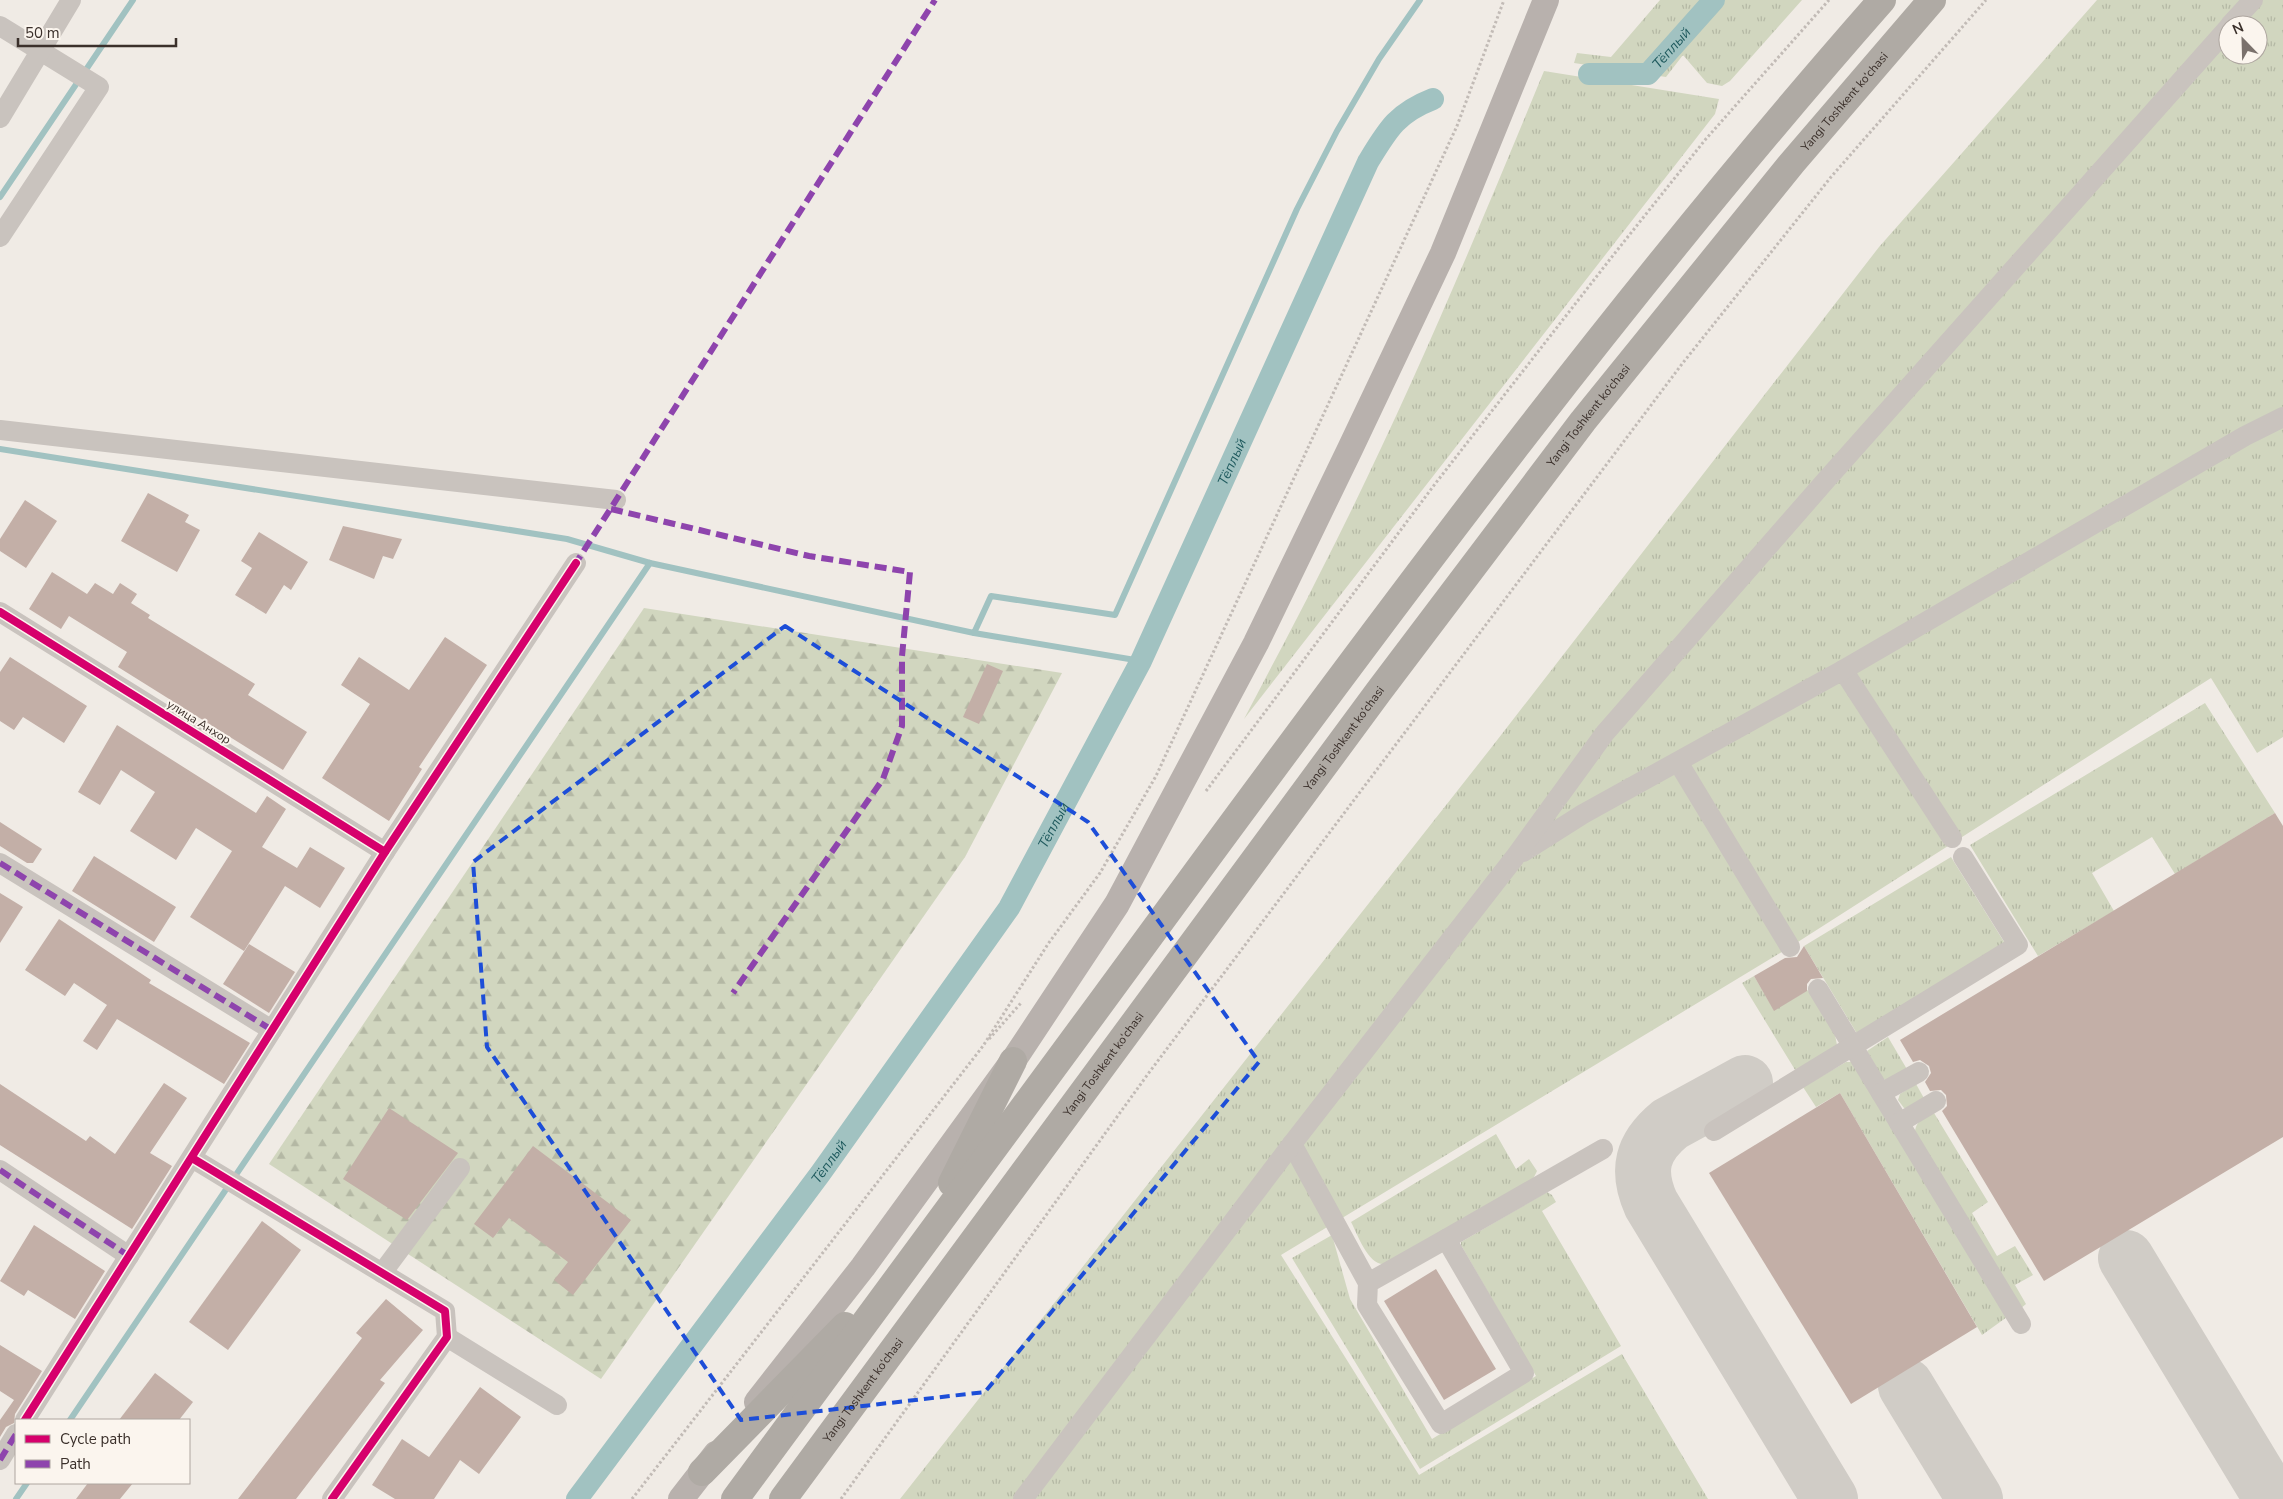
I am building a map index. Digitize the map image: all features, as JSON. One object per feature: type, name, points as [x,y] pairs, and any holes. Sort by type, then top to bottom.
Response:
[{"type":"highway","points":[[735,1499],[1446,536],[1648,277],[1882,0]]},
{"type":"highway","name":"Yangi Toshkent ko‘chasi","points":[[783,1499],[1379,691],[1583,420],[1786,171],[1932,0]]},
{"type":"highway","points":[[702,1472],[915,1255],[1013,1061]]},
{"type":"main road","points":[[681,1499],[863,1267],[1013,1061],[1117,904],[1256,643],[1443,253],[1546,0]]},
{"type":"street","points":[[0,118],[71,0]]},
{"type":"street","points":[[2239,15],[2253,0]]},
{"type":"street","points":[[0,26],[99,87],[0,236]]},
{"type":"street","points":[[1023,1499],[1292,1144],[1515,857],[1605,733],[1834,471],[2218,38]]},
{"type":"street","points":[[1515,857],[1583,814],[1843,670],[2237,441],[2283,417]]},
{"type":"street","points":[[0,430],[616,500]]},
{"type":"street","points":[[26,1419],[385,852],[576,563]]},
{"type":"street","name":"улица Анхор","points":[[0,612],[385,852]]},
{"type":"street","points":[[1843,670],[1952,838]]},
{"type":"street","points":[[1678,762],[1790,947]]},
{"type":"street","points":[[1714,1131],[2018,945],[1963,857]]},
{"type":"street","points":[[0,863],[272,1030]]},
{"type":"street","points":[[1818,989],[2021,1324]]},
{"type":"street","points":[[1881,1093],[1919,1072]]},
{"type":"street","points":[[1899,1123],[1936,1101]]},
{"type":"street","points":[[1292,1144],[1368,1283],[1367,1305],[1440,1424],[1524,1373],[1446,1239]]},
{"type":"street","points":[[1368,1283],[1603,1149]]},
{"type":"street","points":[[192,1158],[445,1311],[447,1338],[332,1499]]},
{"type":"street","points":[[382,1273],[460,1168]]},
{"type":"street","points":[[0,1170],[129,1256]]},
{"type":"street","points":[[447,1338],[557,1405]]},
{"type":"street","points":[[0,1460],[15,1436]]},
{"type":"path","points":[[978,1052],[1048,944],[1100,873],[1156,776],[1457,126],[1504,0]]},
{"type":"path","points":[[1201,797],[1435,484],[1611,258],[1705,140],[1829,0]]},
{"type":"path","points":[[842,1499],[1148,1074],[1682,364],[1831,177],[1986,0]]},
{"type":"path","points":[[632,1499],[978,1052],[1023,1001]]},
{"type":"highlighted area","points":[[785,626],[1088,822],[1259,1062],[985,1392],[741,1420],[487,1047],[473,862]]},
{"type":"green space","points":[[1660,0],[1802,0],[1730,81],[1722,86],[1707,83],[1683,55],[1666,77],[1574,63],[1577,53],[1611,57]]},
{"type":"green space","points":[[2097,0],[2283,0],[2283,737],[2257,753],[2211,678],[1790,947],[1281,1255],[1419,1475],[1622,1354],[1708,1499],[900,1499],[1491,748],[1879,247]]},
{"type":"green space","points":[[1544,71],[1719,99],[1715,114],[1244,719],[1310,593],[1380,451],[1464,262]]},
{"type":"green space","points":[[644,608],[1062,673],[965,857],[601,1379],[269,1164]]},
{"type":"green space","points":[[2205,703],[2275,813],[2175,874],[2152,837],[2092,873],[2114,911],[2038,956],[1970,845]]},
{"type":"green space","points":[[1951,857],[2006,945],[1859,1033],[1856,1032],[1804,946]]},
{"type":"green space","points":[[1754,976],[1774,1010],[1808,990],[1835,1035],[1837,1045],[1797,1073],[1742,983]]},
{"type":"green space","points":[[1888,1037],[1908,1071],[1886,1080],[1883,1079],[1867,1051]]},
{"type":"green space","points":[[1846,1062],[1852,1062],[2007,1317],[1982,1335],[1840,1093],[1816,1107],[1803,1087]]},
{"type":"green space","points":[[1916,1084],[1925,1100],[1904,1108],[1898,1100],[1900,1094]]},
{"type":"green space","points":[[1934,1113],[1988,1202],[1972,1213],[1997,1256],[2015,1246],[2033,1275],[2015,1285],[2026,1304],[2020,1309],[1915,1134],[1918,1123],[1923,1118]]},
{"type":"green space","points":[[1496,1134],[1516,1169],[1529,1159],[1537,1171],[1531,1183],[1384,1264],[1378,1263],[1368,1255],[1351,1222]]},
{"type":"green space","points":[[1547,1192],[1552,1195],[1556,1202],[1542,1211],[1621,1346],[1420,1469],[1292,1258],[1332,1235],[1350,1299],[1432,1439],[1536,1376],[1461,1242]]},
{"type":"building","points":[[148,493],[189,515],[185,522],[200,530],[177,572],[121,541]]},
{"type":"building","points":[[25,500],[57,521],[26,568],[0,551],[0,539]]},
{"type":"building","points":[[343,526],[402,539],[393,559],[383,556],[374,579],[329,560]]},
{"type":"building","points":[[259,532],[308,562],[291,590],[284,585],[266,614],[235,595],[252,568],[241,561]]},
{"type":"building","points":[[52,572],[87,594],[95,583],[113,594],[120,583],[137,594],[131,603],[150,615],[148,618],[255,684],[248,695],[307,732],[283,770],[118,667],[127,652],[69,616],[61,629],[29,609]]},
{"type":"building","points":[[445,637],[487,665],[419,767],[422,769],[389,821],[322,778],[370,704],[341,685],[359,657],[409,690]]},
{"type":"building","points":[[10,657],[87,706],[64,743],[23,717],[14,730],[0,721],[0,672]]},
{"type":"building","points":[[987,664],[1003,671],[979,724],[963,717]]},
{"type":"building","points":[[117,725],[256,813],[267,796],[286,809],[262,847],[297,868],[310,847],[345,868],[320,908],[285,886],[244,951],[190,917],[232,851],[196,828],[176,860],[130,831],[155,792],[121,770],[100,805],[78,792]]},
{"type":"building","points":[[2275,813],[2283,826],[2283,1137],[2044,1281],[1942,1111],[1947,1106],[1946,1095],[1941,1090],[1930,1091],[1925,1082],[1931,1073],[1929,1066],[1920,1060],[1913,1062],[1900,1040]]},
{"type":"building","points":[[0,822],[42,849],[33,863],[27,863],[0,846]]},
{"type":"building","points":[[94,856],[176,907],[154,942],[72,891]]},
{"type":"building","points":[[0,893],[23,907],[0,943]]},
{"type":"building","points":[[59,919],[151,980],[149,983],[250,1043],[224,1084],[117,1019],[97,1050],[83,1041],[107,1005],[74,983],[65,996],[25,970]]},
{"type":"building","points":[[249,944],[295,972],[269,1013],[223,984]]},
{"type":"building","points":[[1804,946],[1823,978],[1811,979],[1807,984],[1807,991],[1774,1011],[1754,976],[1785,958],[1797,957]]},
{"type":"building","points":[[164,1083],[187,1098],[150,1153],[172,1166],[132,1229],[0,1145],[0,1084],[86,1141],[90,1136],[115,1154]]},
{"type":"building","points":[[1840,1093],[1977,1327],[1851,1404],[1709,1173]]},
{"type":"building","points":[[389,1108],[458,1153],[407,1220],[343,1179]]},
{"type":"building","points":[[533,1146],[631,1220],[573,1295],[554,1280],[568,1262],[509,1218],[493,1238],[474,1224]]},
{"type":"building","points":[[262,1221],[301,1250],[228,1350],[189,1322]]},
{"type":"building","points":[[34,1225],[105,1271],[75,1319],[28,1290],[24,1296],[0,1281]]},
{"type":"building","points":[[1436,1269],[1496,1369],[1444,1400],[1384,1301]]},
{"type":"building","points":[[386,1299],[423,1330],[380,1380],[385,1383],[296,1499],[238,1499],[362,1338],[356,1333]]},
{"type":"building","points":[[0,1345],[42,1371],[15,1414],[14,1423],[6,1427],[0,1437],[0,1420],[14,1400],[0,1391]]},
{"type":"building","points":[[155,1373],[193,1402],[180,1419],[120,1419]]},
{"type":"building","points":[[480,1387],[521,1417],[479,1474],[460,1460],[434,1499],[395,1499],[372,1485],[402,1439],[429,1457]]},
{"type":"building","points":[[87,1484],[132,1484],[120,1499],[76,1499]]},
{"type":"waterway","points":[[0,197],[133,0]]},
{"type":"waterway","points":[[0,449],[567,539],[650,563],[974,633],[991,596],[1115,615],[1297,209],[1337,131],[1379,59],[1420,0]]},
{"type":"waterway","name":"Тёплый","points":[[1589,74],[1648,74],[1714,0]]},
{"type":"waterway","name":"Тёплый","points":[[577,1499],[820,1174],[1009,908],[1141,661],[1368,162],[1394,123],[1410,110],[1433,99]]},
{"type":"waterway","points":[[71,1419],[650,563]]},
{"type":"waterway","points":[[974,633],[1141,661]]},
{"type":"waterway","points":[[16,1499],[26,1484]]},
{"type":"taxiway","points":[[1745,1083],[1670,1124],[1653,1141],[1644,1160],[1643,1170],[1646,1192],[1651,1204],[1830,1499]]},
{"type":"taxiway","points":[[2126,1258],[2272,1499]]},
{"type":"taxiway","points":[[1906,1386],[1975,1499]]},
{"type":"marked path","points":[[574,566],[935,0]]},
{"type":"marked path","points":[[611,509],[809,556],[910,572],[902,656],[902,726],[883,779],[733,993]]},
{"type":"marked path","points":[[0,863],[272,1030]]},
{"type":"marked path","points":[[0,1170],[129,1256]]},
{"type":"marked path","points":[[0,1460],[15,1436]]},
{"type":"cycle path","points":[[26,1419],[385,852],[576,563]]},
{"type":"cycle path","points":[[0,612],[385,852]]},
{"type":"cycle path","points":[[192,1158],[445,1311],[447,1337],[332,1499]]}]
